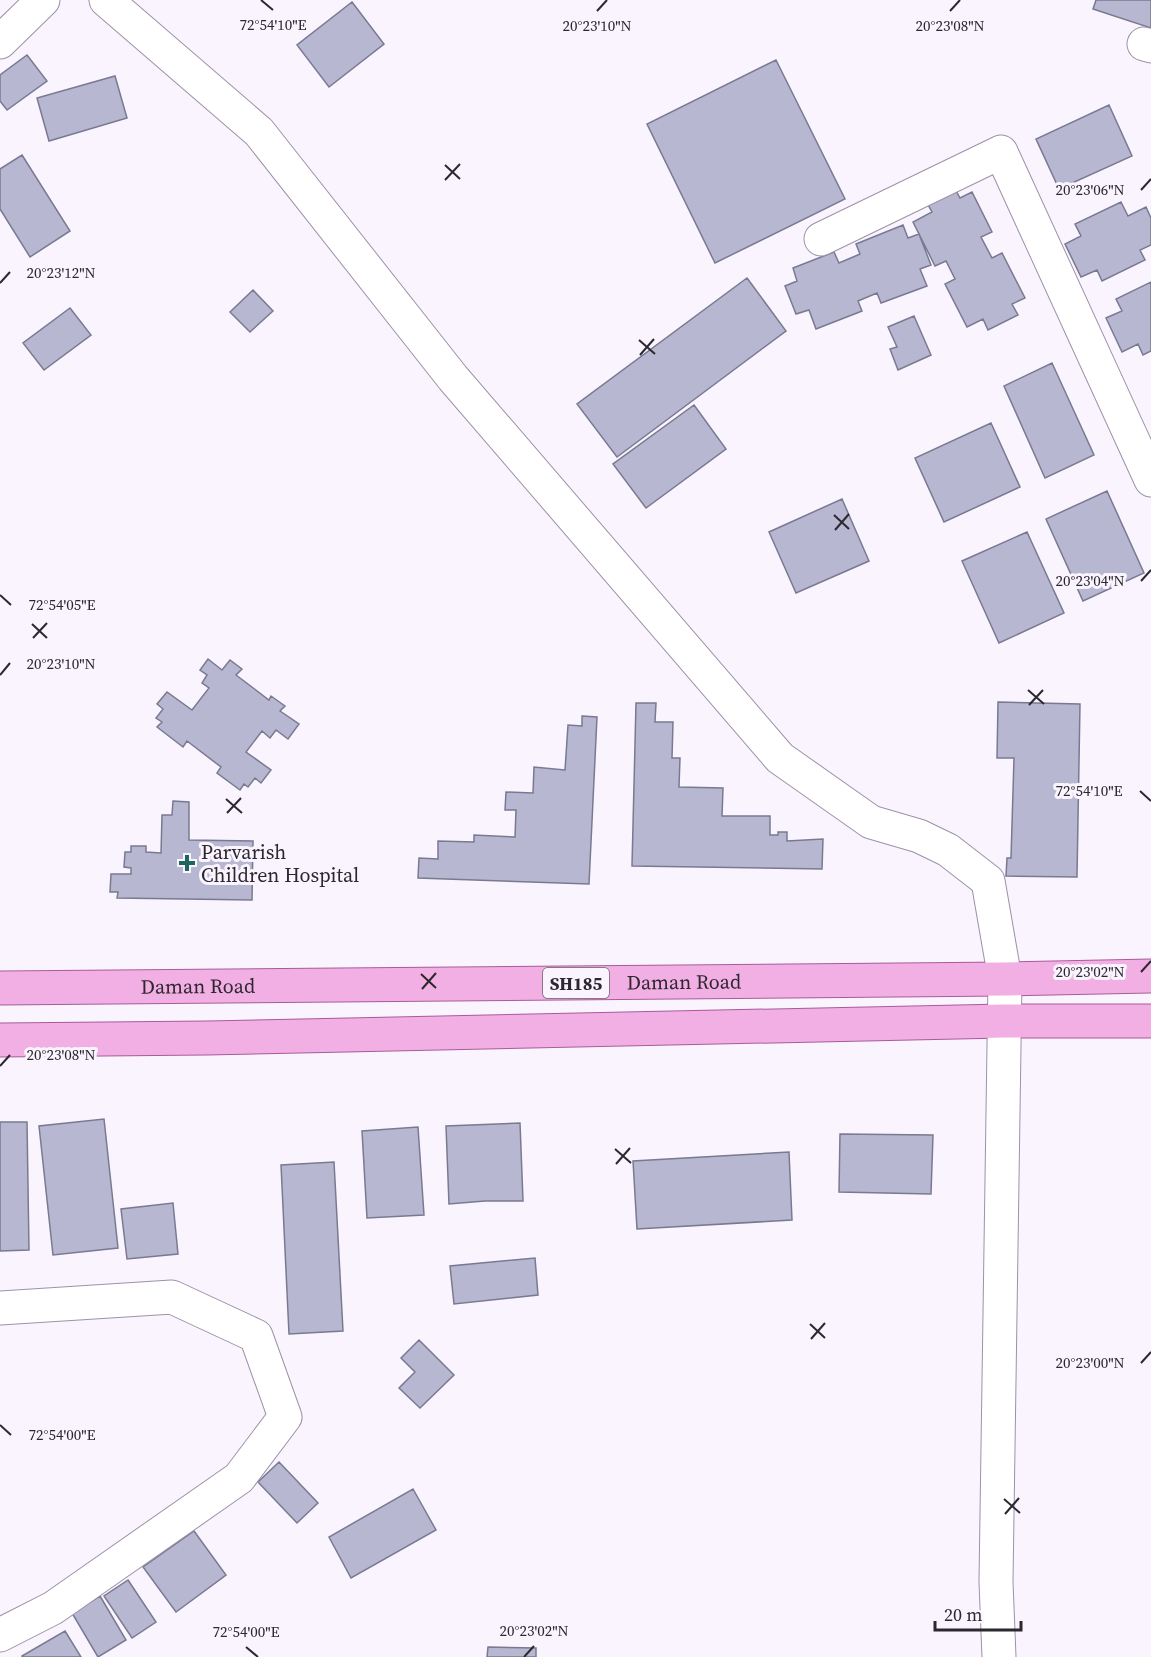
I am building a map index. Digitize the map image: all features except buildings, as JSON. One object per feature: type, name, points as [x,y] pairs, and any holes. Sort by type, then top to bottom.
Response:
[{"type":"main road","name":"Daman Road","points":[[0,988],[1151,976]]},
{"type":"main road","points":[[0,1040],[219,1038],[1004,1021],[1151,1022]]},
{"type":"street","points":[[0,42],[43,0]]},
{"type":"street","points":[[106,0],[259,132],[453,378],[780,758],[871,822],[929,840],[948,850],[988,881],[1005,979],[996,1582],[999,1657]]},
{"type":"street","points":[[821,239],[1001,152],[1151,480]]},
{"type":"street","points":[[0,1308],[172,1297],[256,1336],[285,1417],[239,1478],[53,1608],[0,1635]]},
{"type":"place","name":"Parvarish Children Hospital","points":[[187,863]]}]
